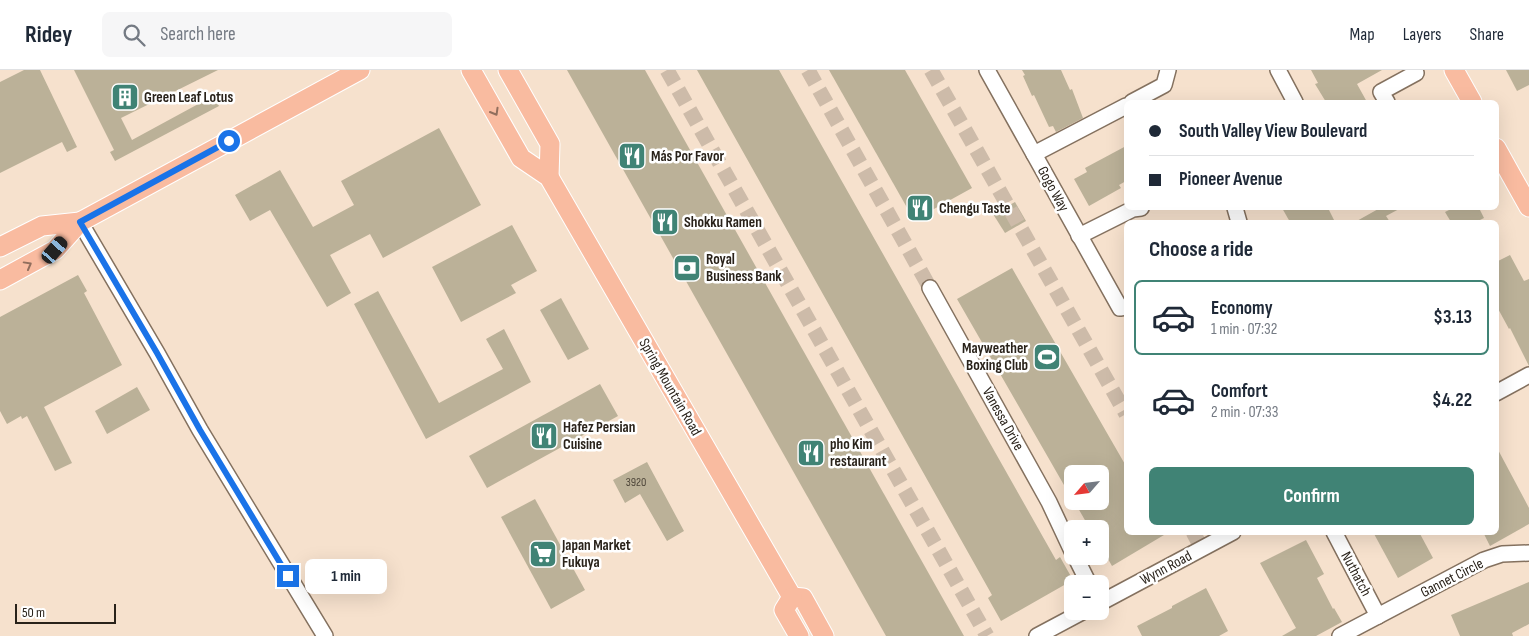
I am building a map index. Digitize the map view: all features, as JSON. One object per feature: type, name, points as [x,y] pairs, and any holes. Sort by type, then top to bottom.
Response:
[{"type":"main road","points":[[0,280],[55,250],[80,222],[360,70]]},
{"type":"main road","name":"Spring Mountain Road","points":[[471,70],[522,158],[549,177],[792,597],[803,598],[824,636]]},
{"type":"main road","points":[[508,70],[550,144],[549,177]]},
{"type":"main road","points":[[1454,70],[1471,100]]},
{"type":"main road","points":[[1499,153],[1529,207]]},
{"type":"main road","points":[[0,247],[42,226],[80,222]]},
{"type":"main road","points":[[792,597],[784,610],[798,636]]},
{"type":"street","name":"Gogo Way","points":[[987,70],[1079,236],[1123,307]]},
{"type":"street","points":[[1136,100],[1164,86],[1168,70]]},
{"type":"street","points":[[1278,70],[1294,100]]},
{"type":"street","points":[[1386,100],[1382,92],[1416,73]]},
{"type":"street","points":[[1034,154],[1124,107]]},
{"type":"street","points":[[1079,236],[1131,210]]},
{"type":"street","points":[[80,222],[200,430],[325,636]]},
{"type":"street","name":"Vanessa Drive","points":[[930,288],[1049,502],[1064,534]]},
{"type":"street","points":[[1499,391],[1529,375]]},
{"type":"street","name":"Wynn Road","points":[[1109,598],[1226,535]]},
{"type":"street","name":"Nuthatch","points":[[1336,535],[1378,616]]},
{"type":"street","name":"Gannet Circle","points":[[1340,636],[1484,560],[1502,554],[1529,553]]},
{"type":"street","points":[[1038,636],[1067,620]]},
{"type":"building","points":[[24,70],[40,70],[77,147],[67,152],[62,142],[0,173],[0,82]]},
{"type":"building","name":"Green Leaf Lotus","points":[[74,70],[218,70],[121,118],[132,140],[213,96],[219,106],[115,161],[110,152],[114,150]]},
{"type":"building","points":[[567,70],[645,70],[964,636],[886,636]]},
{"type":"building","points":[[697,70],[779,70],[1056,560],[1060,557],[1070,575],[1064,575],[1064,585],[1001,621],[988,598],[992,595]]},
{"type":"building","points":[[829,70],[905,70],[972,188],[914,220]]},
{"type":"building","points":[[1022,70],[1061,70],[1070,90],[1072,89],[1083,118],[1056,132],[1053,126],[1049,127],[1034,95],[1032,96]]},
{"type":"building","points":[[1311,70],[1382,70],[1357,84],[1366,100],[1325,100],[1315,84],[1318,83]]},
{"type":"building","points":[[1506,70],[1529,70],[1529,85],[1517,91]]},
{"type":"building","points":[[439,128],[481,205],[383,258],[370,234],[330,255],[351,293],[327,307],[270,210],[250,221],[235,195],[280,170],[313,227],[354,205],[341,181]]},
{"type":"building","points":[[1124,147],[1124,182],[1119,185],[1121,188],[1089,206],[1074,179],[1087,172],[1085,168]]},
{"type":"building","points":[[1015,202],[1026,221],[1005,233],[993,214]]},
{"type":"building","points":[[1283,210],[1329,210],[1334,220],[1289,220]]},
{"type":"building","points":[[1376,210],[1397,210],[1386,216],[1389,220],[1359,220]]},
{"type":"building","points":[[1449,210],[1480,210],[1484,218],[1480,220],[1450,220],[1445,212]]},
{"type":"building","points":[[512,225],[537,271],[511,285],[516,293],[461,322],[432,267]]},
{"type":"building","points":[[1510,255],[1524,281],[1529,279],[1529,366],[1499,311],[1499,260]]},
{"type":"building","points":[[1012,268],[1124,463],[1124,535],[1164,535],[1112,566],[1109,561],[1109,520],[1085,520],[1079,510],[1109,510],[1109,465],[1064,465],[1064,485],[957,299]]},
{"type":"building","points":[[78,275],[87,291],[84,293],[122,365],[44,407],[72,463],[55,471],[27,416],[22,419],[21,416],[7,424],[0,411],[0,317]]},
{"type":"building","points":[[378,291],[439,403],[503,369],[486,339],[504,329],[531,382],[426,439],[354,304]]},
{"type":"building","points":[[561,298],[589,349],[568,360],[540,310]]},
{"type":"building","name":"Hafez Persian Cuisine","points":[[600,384],[618,416],[487,488],[469,456]]},
{"type":"building","points":[[137,387],[150,410],[107,434],[95,411]]},
{"type":"building","points":[[1499,452],[1529,508],[1529,524],[1490,546],[1484,535],[1499,535]]},
{"type":"building","points":[[647,462],[684,531],[667,541],[640,494],[625,503],[613,480]]},
{"type":"building","name":"Japan Market Fukuya","points":[[535,499],[585,590],[551,609],[501,517]]},
{"type":"building","points":[[1375,535],[1421,535],[1433,558],[1398,578]]},
{"type":"building","points":[[1306,540],[1324,574],[1317,578],[1342,622],[1316,636],[1282,636],[1296,628],[1260,563]]},
{"type":"building","points":[[1529,582],[1529,624],[1512,633],[1513,636],[1460,636],[1451,615]]},
{"type":"building","points":[[1206,588],[1228,631],[1219,636],[1142,636],[1137,626]]},
{"type":"tunnel","points":[[667,70],[987,636]]},
{"type":"tunnel","points":[[808,70],[930,288]]},
{"type":"tunnel","points":[[931,70],[1124,410]]},
{"type":"tunnel","points":[[1195,535],[1202,549]]},
{"type":"place","name":"Green Leaf Lotus","points":[[125,97]]},
{"type":"place","name":"Más Por Favor","points":[[632,156]]},
{"type":"place","name":"Chengu Taste","points":[[920,208]]},
{"type":"place","name":"Shokku Ramen","points":[[665,222]]},
{"type":"place","name":"Royal Business Bank","points":[[687,268]]},
{"type":"place","name":"Mayweather Boxing Club","points":[[1047,357]]},
{"type":"place","name":"Hafez Persian Cuisine","points":[[544,436]]},
{"type":"place","name":"pho Kim restaurant","points":[[811,453]]},
{"type":"place","name":"Japan Market Fukuya","points":[[543,554]]},
{"type":"route","points":[[229,141],[80,222],[200,430],[288,576]]}]
